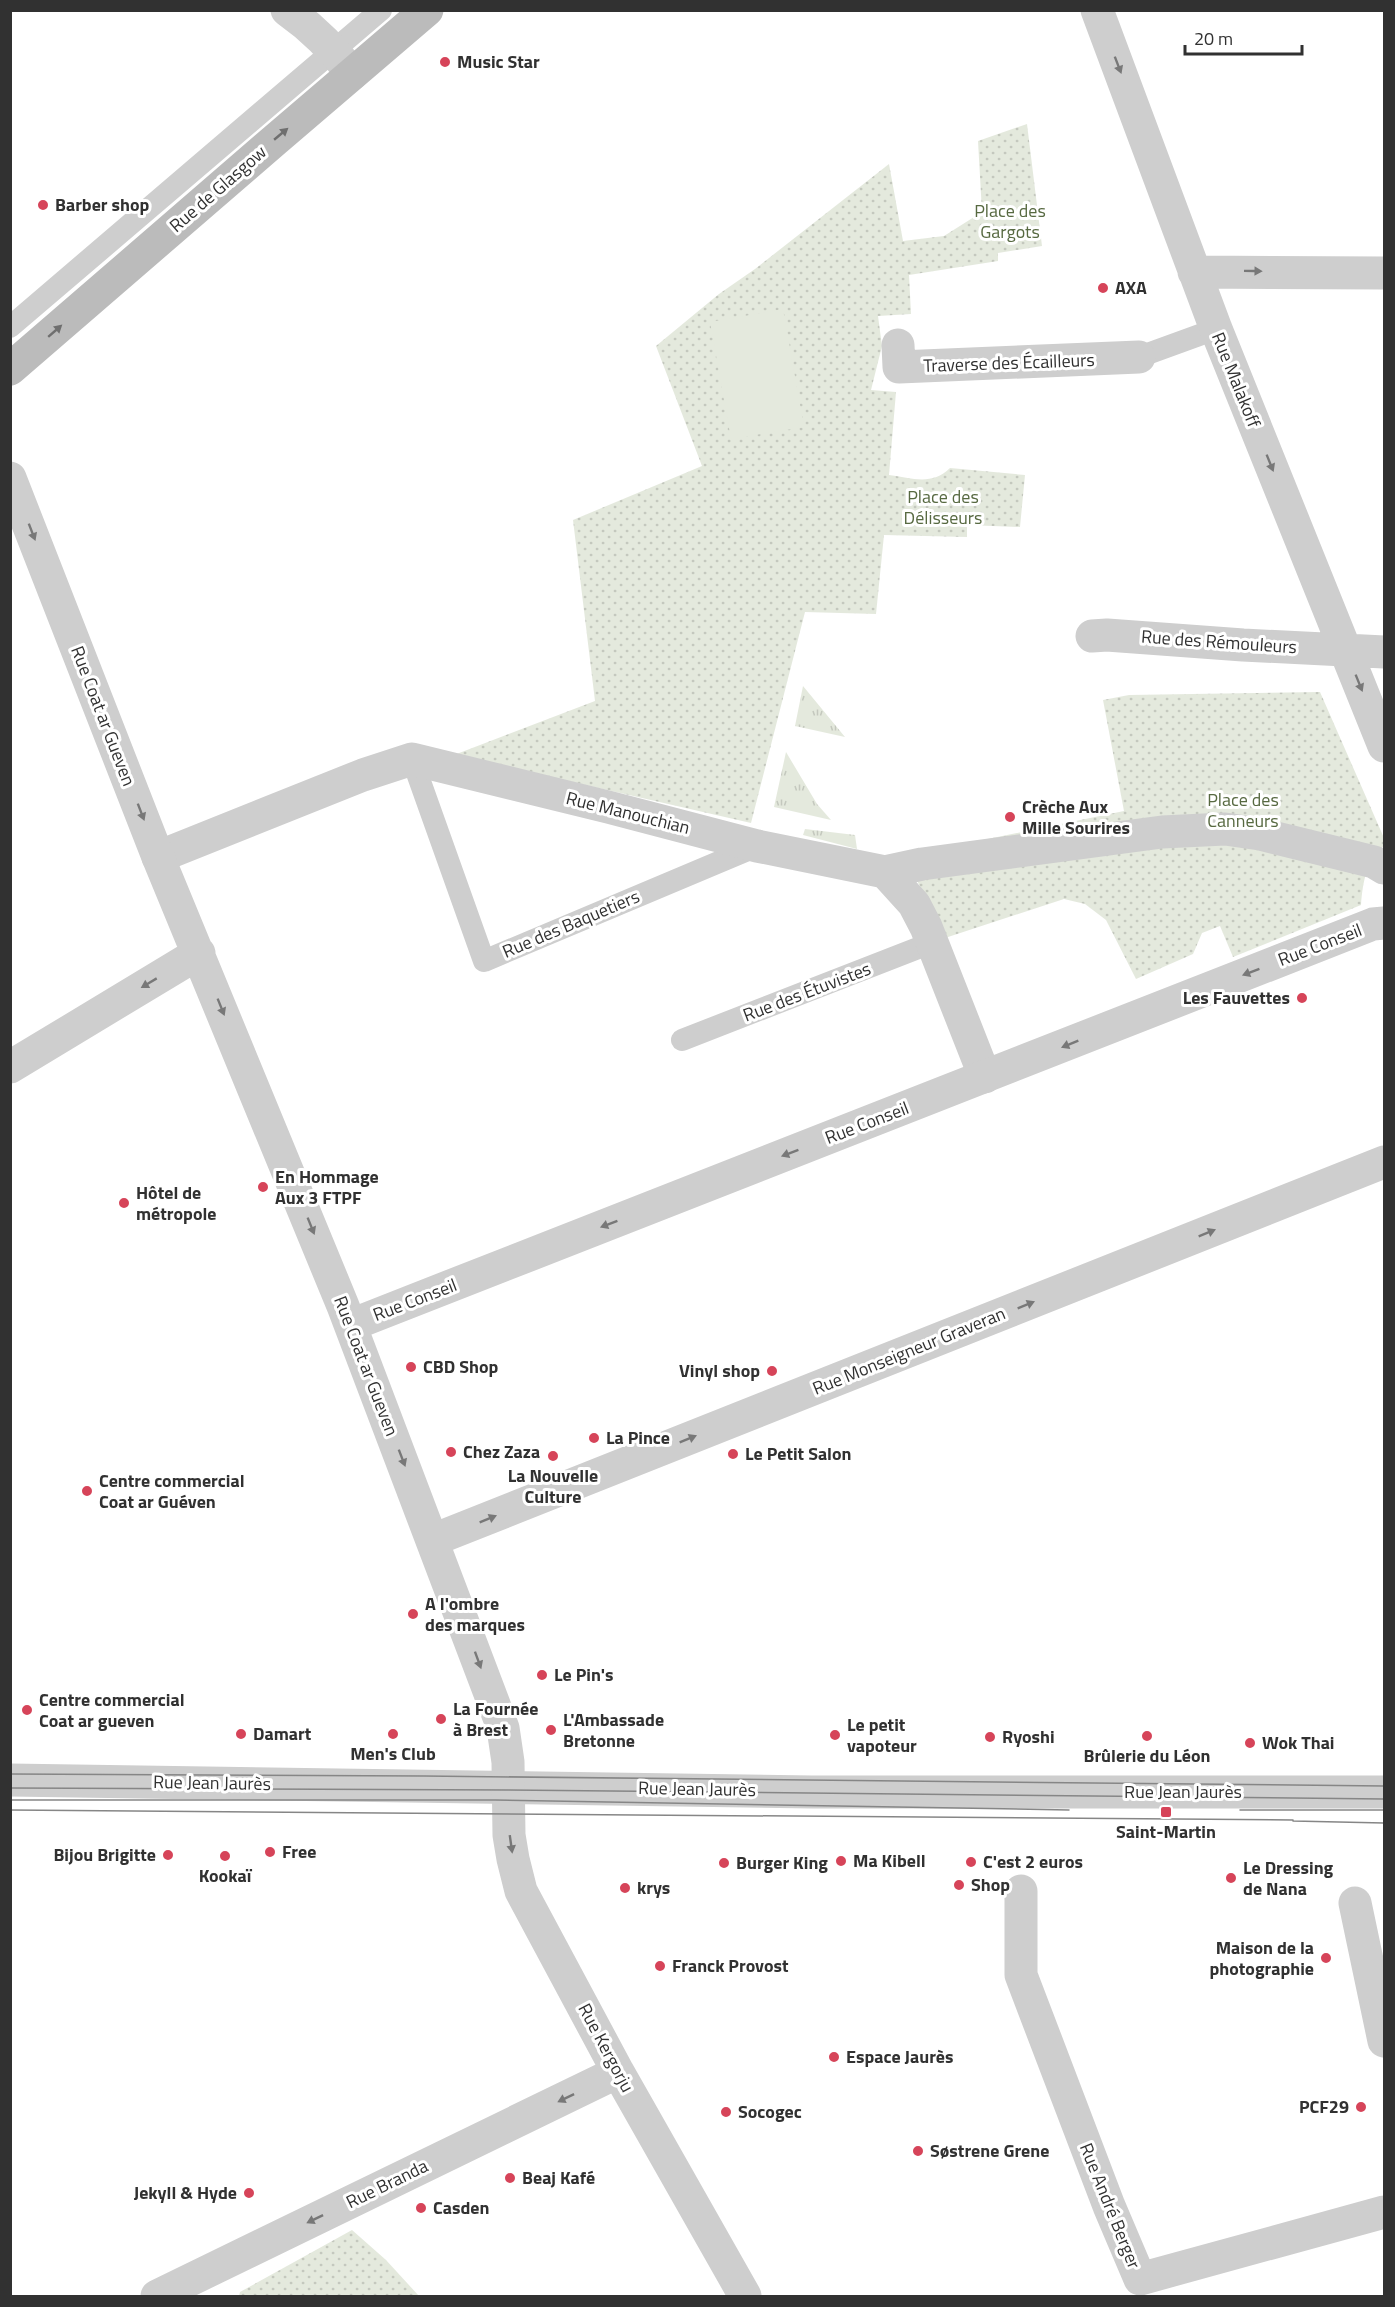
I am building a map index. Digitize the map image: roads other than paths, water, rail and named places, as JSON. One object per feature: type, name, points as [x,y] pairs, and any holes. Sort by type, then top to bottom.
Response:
[{"type":"main road","name":"Rue de Glasgow","points":[[10,369],[343,62],[427,10]]},
{"type":"street","points":[[287,10],[316,31],[343,62]]},
{"type":"street","name":"Rue Malakoff","points":[[1097,10],[1216,329],[1384,746]]},
{"type":"street","points":[[1194,272],[1384,273]]},
{"type":"street","name":"Traverse des Écailleurs","points":[[898,345],[899,367],[1139,357]]},
{"type":"street","name":"Rue Coat ar Gueven","points":[[10,478],[158,857],[351,1325],[503,1728],[509,1786]]},
{"type":"street","name":"Rue des Rémouleurs","points":[[1092,636],[1107,635],[1384,652]]},
{"type":"street","points":[[158,857],[363,775],[412,759]]},
{"type":"street","name":"Rue Manouchian","points":[[412,759],[757,846],[885,872]]},
{"type":"street","points":[[985,1077],[926,927],[914,904],[885,872],[922,864],[1162,832],[1225,829],[1260,834],[1374,862],[1384,868]]},
{"type":"street","name":"Rue Conseil","points":[[351,1325],[1374,924],[1384,923]]},
{"type":"street","points":[[10,1067],[199,953]]},
{"type":"street","name":"Rue Monseigneur Graveran","points":[[433,1540],[1384,1162]]},
{"type":"street","name":"Rue Jean Jaurès","points":[[10,1780],[812,1792],[1384,1792]]},
{"type":"street","name":"Rue Kergorju","points":[[509,1786],[509,1835],[521,1891],[618,2072],[745,2296]]},
{"type":"street","name":"Rue André Berger","points":[[1021,1891],[1021,1975],[1109,2206],[1143,2288],[1384,2212]]},
{"type":"street","points":[[1355,1903],[1384,2042]]},
{"type":"street","name":"Rue Branda","points":[[157,2296],[618,2072]]},
{"type":"lane","name":"Rue de Glasgow","points":[[10,327],[343,62],[381,10]]},
{"type":"lane","points":[[1139,357],[1216,329]]},
{"type":"lane","name":"Rue des Baquetiers","points":[[412,759],[484,961],[757,846]]},
{"type":"lane","name":"Rue des Étuvistes","points":[[682,1040],[931,943]]},
{"type":"tram line","points":[[10,1774],[1384,1786]]},
{"type":"tram line","points":[[10,1788],[509,1790],[1384,1799]]},
{"type":"tram line","points":[[10,1800],[495,1800],[1069,1810]]},
{"type":"tram line","points":[[10,1810],[1293,1820],[1384,1823]]},
{"type":"tram line","points":[[1240,1810],[1384,1810]]},
{"type":"place","name":"Music Star","points":[[445,62]]},
{"type":"place","name":"Barber shop","points":[[43,205]]},
{"type":"place","name":"AXA","points":[[1103,288]]},
{"type":"place","name":"Crèche Aux Mille Sourires","points":[[1010,817]]},
{"type":"place","name":"Les Fauvettes","points":[[1302,998]]},
{"type":"place","name":"En Hommage Aux 3 FTPF","points":[[263,1187]]},
{"type":"place","name":"Hôtel de métropole","points":[[124,1203]]},
{"type":"place","name":"CBD Shop","points":[[411,1367]]},
{"type":"place","name":"Vinyl shop","points":[[772,1371]]},
{"type":"place","name":"La Pince","points":[[594,1438]]},
{"type":"place","name":"Chez Zaza","points":[[451,1452]]},
{"type":"place","name":"Le Petit Salon","points":[[733,1454]]},
{"type":"place","name":"La Nouvelle Culture","points":[[553,1456]]},
{"type":"place","name":"Centre commercial Coat ar Guéven","points":[[87,1491]]},
{"type":"place","name":"A l'ombre des marques","points":[[413,1614]]},
{"type":"place","name":"Le Pin's","points":[[542,1675]]},
{"type":"place","name":"Centre commercial Coat ar gueven","points":[[27,1710]]},
{"type":"place","name":"La Fournée à Brest","points":[[441,1719]]},
{"type":"place","name":"L'Ambassade Bretonne","points":[[551,1730]]},
{"type":"place","name":"Damart","points":[[241,1734]]},
{"type":"place","name":"Men's Club","points":[[393,1734]]},
{"type":"place","name":"Le petit vapoteur","points":[[835,1735]]},
{"type":"place","name":"Brûlerie du Léon","points":[[1147,1736]]},
{"type":"place","name":"Ryoshi","points":[[990,1737]]},
{"type":"place","name":"Wok Thai","points":[[1250,1743]]},
{"type":"place","name":"Saint-Martin","points":[[1166,1812]]},
{"type":"place","name":"Free","points":[[270,1852]]},
{"type":"place","name":"Bijou Brigitte","points":[[168,1855]]},
{"type":"place","name":"Kookaï","points":[[225,1856]]},
{"type":"place","name":"Ma Kibell","points":[[841,1861]]},
{"type":"place","name":"C'est 2 euros","points":[[971,1862]]},
{"type":"place","name":"Burger King","points":[[724,1863]]},
{"type":"place","name":"Le Dressing de Nana","points":[[1231,1878]]},
{"type":"place","name":"Shop","points":[[959,1885]]},
{"type":"place","name":"krys","points":[[625,1888]]},
{"type":"place","name":"Maison de la photographie","points":[[1326,1958]]},
{"type":"place","name":"Franck Provost","points":[[660,1966]]},
{"type":"place","name":"Espace Jaurès","points":[[834,2057]]},
{"type":"place","name":"PCF29","points":[[1361,2107]]},
{"type":"place","name":"Socogec","points":[[726,2112]]},
{"type":"place","name":"Søstrene Grene","points":[[918,2151]]},
{"type":"place","name":"Beaj Kafé","points":[[510,2178]]},
{"type":"place","name":"Jekyll & Hyde","points":[[249,2193]]},
{"type":"place","name":"Casden","points":[[421,2208]]},
{"type":"park label","name":"Place des Gargots","points":[[1010,221]]},
{"type":"park label","name":"Place des Délisseurs","points":[[943,507]]},
{"type":"park label","name":"Place des Canneurs","points":[[1243,810]]}]
